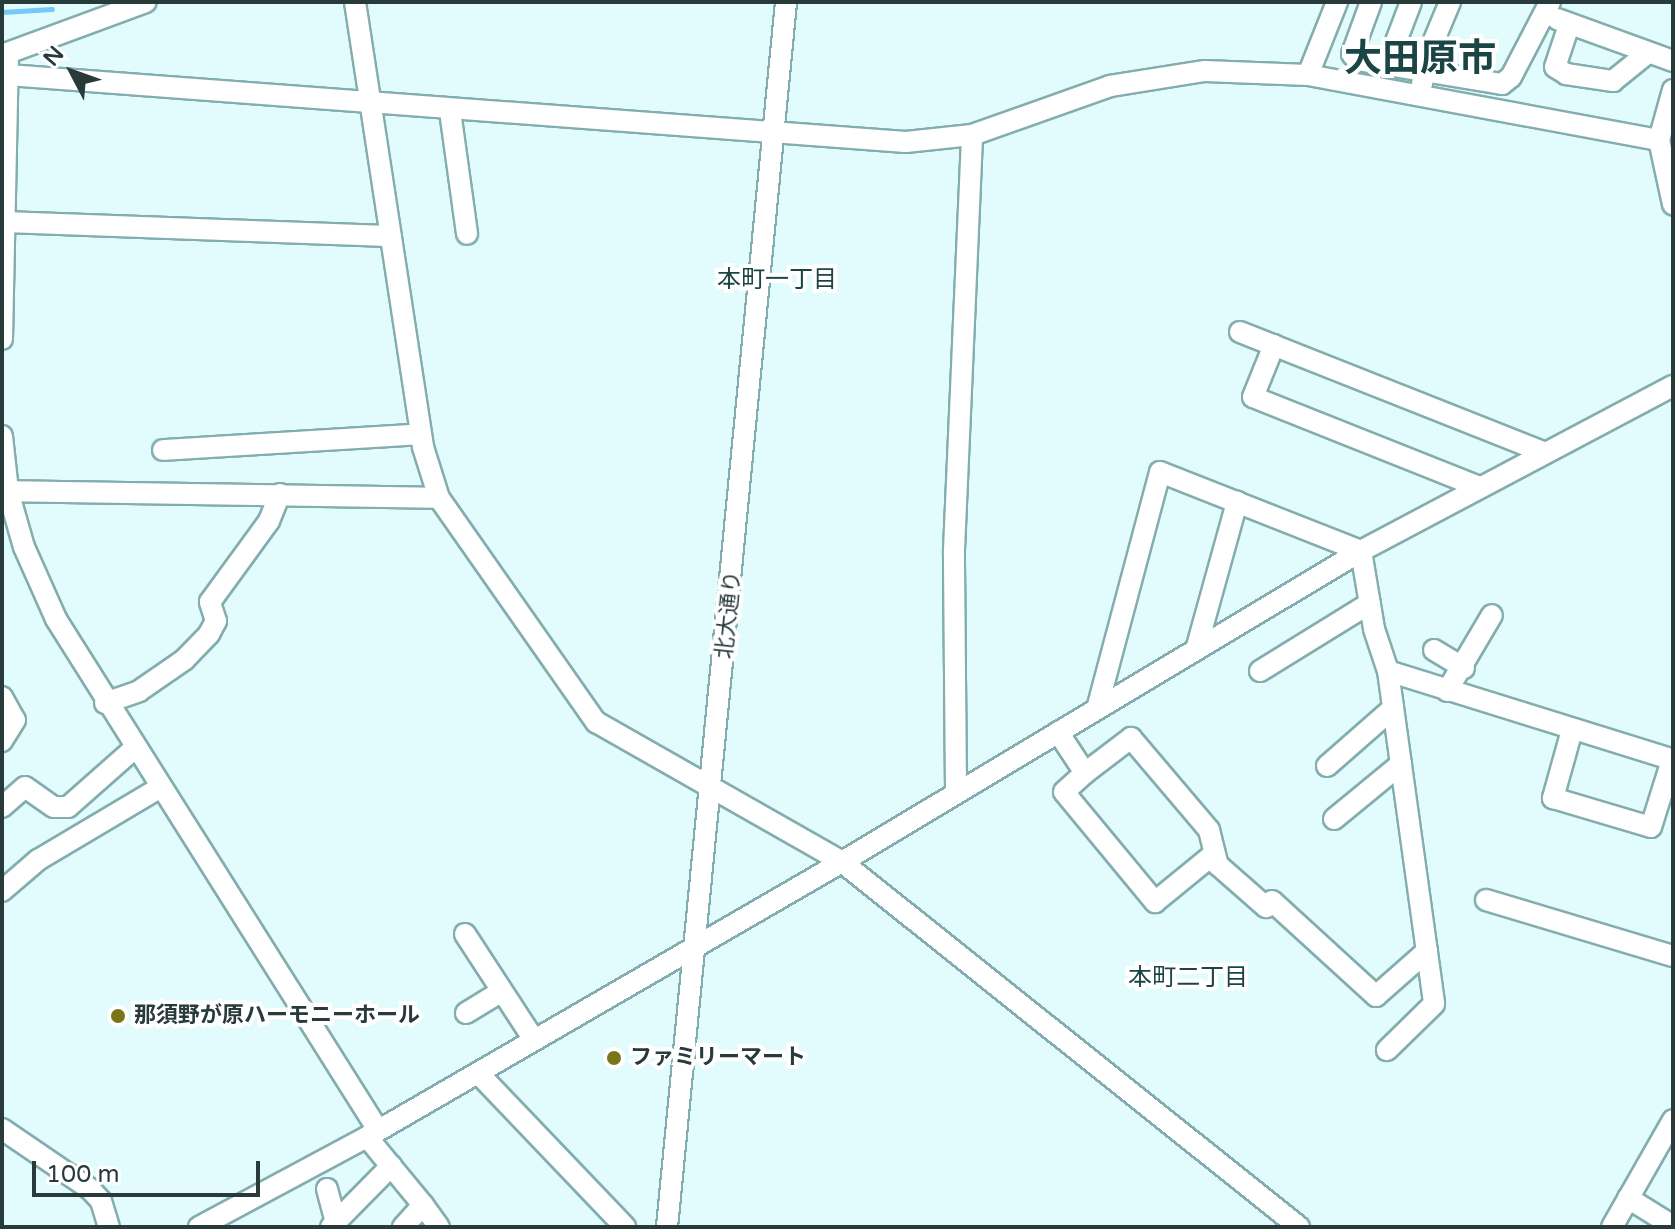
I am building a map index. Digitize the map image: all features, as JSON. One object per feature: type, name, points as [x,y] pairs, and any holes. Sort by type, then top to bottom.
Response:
[{"type":"street","points":[[6,61],[146,2]]},
{"type":"street","points":[[355,2],[421,434],[439,498],[596,722],[842,862],[1299,1227]]},
{"type":"street","name":"北大通り","points":[[667,1227],[786,2]]},
{"type":"street","points":[[1308,75],[1337,2]]},
{"type":"street","points":[[1371,2],[1352,54],[1357,60],[1502,84],[1548,8],[1569,25],[1645,55],[1673,61]]},
{"type":"street","points":[[1387,65],[1411,2]]},
{"type":"street","points":[[1420,95],[1424,72],[1450,2]]},
{"type":"street","points":[[1569,25],[1555,67],[1566,74],[1613,81],[1645,55]]},
{"type":"street","points":[[6,61],[371,105],[906,142],[972,135],[1110,86],[1205,71],[1308,75],[1659,140]]},
{"type":"street","points":[[2,339],[6,61]]},
{"type":"street","points":[[1673,90],[1659,140],[1673,204]]},
{"type":"street","points":[[450,111],[467,234]]},
{"type":"street","points":[[956,790],[954,550],[972,135]]},
{"type":"street","points":[[4,222],[391,236]]},
{"type":"street","points":[[1240,332],[1543,452]]},
{"type":"street","points":[[1274,345],[1253,397],[1477,486]]},
{"type":"street","points":[[199,1227],[373,1133],[842,862],[956,790],[1361,551],[1477,486],[1673,386]]},
{"type":"street","points":[[163,450],[421,434]]},
{"type":"street","points":[[2,436],[5,491],[38,581],[105,703],[161,787],[391,1166],[439,1227]]},
{"type":"street","points":[[1097,709],[1160,472],[1361,551]]},
{"type":"street","points":[[5,491],[439,498]]},
{"type":"street","points":[[105,703],[139,691],[184,660],[209,634],[216,621],[210,602],[269,521],[280,494]]},
{"type":"street","points":[[1196,650],[1237,502]]},
{"type":"street","points":[[1361,551],[1370,603],[1388,671],[1434,1004],[1387,1050]]},
{"type":"street","points":[[1260,671],[1370,603]]},
{"type":"street","points":[[1447,691],[1464,668],[1492,615]]},
{"type":"street","points":[[1434,650],[1464,668]]},
{"type":"street","points":[[1388,671],[1673,760],[1651,827],[1553,798],[1572,730]]},
{"type":"street","points":[[2,697],[15,720],[2,741]]},
{"type":"street","points":[[1327,766],[1393,708]]},
{"type":"street","points":[[1058,732],[1085,773]]},
{"type":"street","points":[[1215,853],[1155,902],[1064,792],[1131,738],[1209,830],[1215,853],[1218,865],[1266,907],[1272,901],[1376,996],[1427,951]]},
{"type":"street","points":[[2,807],[25,787],[54,807],[68,807],[136,747]]},
{"type":"street","points":[[1334,819],[1401,764]]},
{"type":"street","points":[[2,891],[38,860],[161,787]]},
{"type":"street","points":[[1486,900],[1673,956]]},
{"type":"street","points":[[465,934],[534,1040]]},
{"type":"street","points":[[466,1013],[502,991]]},
{"type":"street","points":[[478,1073],[625,1227]]},
{"type":"street","points":[[1612,1227],[1673,1120]]},
{"type":"street","points":[[2,1129],[90,1189],[101,1201],[109,1227]]},
{"type":"street","points":[[334,1224],[391,1166]]},
{"type":"street","points":[[327,1189],[334,1224]]},
{"type":"street","points":[[1628,1198],[1673,1226]]},
{"type":"street","points":[[403,1227],[423,1205]]},
{"type":"waterway","points":[[2,12],[52,9]]},
{"type":"place","name":"那須野が原ハーモニーホール","points":[[118,1016]]},
{"type":"place","name":"ファミリーマート","points":[[614,1058]]},
{"type":"district","name":"大田原市","points":[[1420,60]]},
{"type":"district","name":"本町一丁目","points":[[777,280]]},
{"type":"district","name":"本町二丁目","points":[[1188,978]]}]
